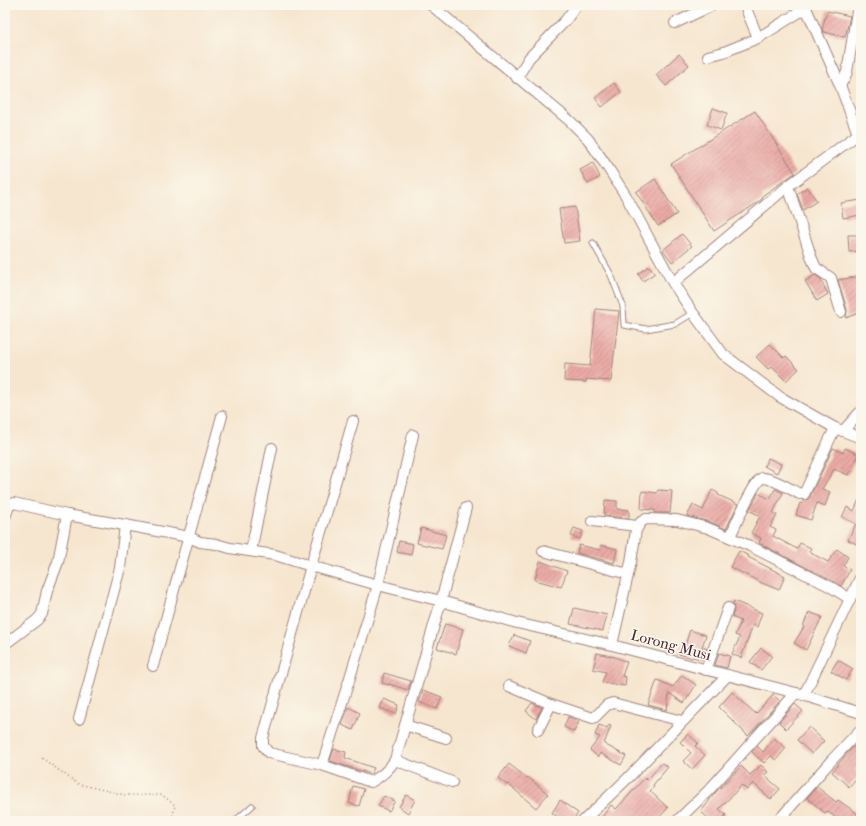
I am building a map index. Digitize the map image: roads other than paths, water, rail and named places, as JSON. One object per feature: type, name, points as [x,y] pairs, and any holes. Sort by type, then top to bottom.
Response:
[{"type":"street","points":[[431,5],[570,121],[588,139],[622,191],[673,283],[693,314],[723,354],[780,397],[839,429],[861,438]]},
{"type":"street","points":[[517,78],[528,58],[565,21],[577,5]]},
{"type":"street","points":[[675,23],[713,5]]},
{"type":"street","points":[[746,5],[758,38]]},
{"type":"street","points":[[840,85],[847,72],[858,5]]},
{"type":"street","points":[[673,283],[788,186],[859,133],[807,7],[758,38],[724,52],[708,56]]},
{"type":"street","points":[[788,186],[812,259],[816,268],[831,278],[841,312]]},
{"type":"street","points":[[730,538],[751,493],[760,478],[765,478],[800,494],[804,494],[839,429],[861,412]]},
{"type":"street","points":[[153,666],[222,416]]},
{"type":"street","points":[[353,421],[263,738],[263,746],[270,753],[322,766],[371,782],[379,778],[390,769],[396,760],[466,508]]},
{"type":"street","points":[[322,766],[378,585],[413,435]]},
{"type":"street","points":[[251,551],[272,448]]},
{"type":"street","name":"Lorong Musi","points":[[5,517],[9,506],[14,503],[66,515],[189,537],[200,542],[275,555],[517,623],[612,645],[800,694],[861,714]]},
{"type":"street","points":[[5,644],[37,620],[42,614],[47,591],[58,562],[66,515]]},
{"type":"street","points":[[612,645],[638,526],[640,522],[646,519],[677,520],[708,528],[750,546],[831,587],[850,599]]},
{"type":"street","points":[[592,521],[638,526]]},
{"type":"street","points":[[79,719],[120,568],[125,525]]},
{"type":"street","points":[[542,550],[628,574]]},
{"type":"street","points":[[677,821],[709,790],[800,694],[861,576]]},
{"type":"street","points":[[706,670],[728,608]]},
{"type":"street","points":[[583,821],[628,778],[682,721],[728,676]]},
{"type":"street","points":[[509,686],[551,704],[594,718],[607,705],[613,704],[682,721]]},
{"type":"street","points":[[538,730],[551,704]]},
{"type":"street","points":[[405,725],[446,738]]},
{"type":"street","points":[[778,821],[861,729]]},
{"type":"street","points":[[396,760],[452,782]]},
{"type":"lane","points":[[593,243],[612,275],[623,306],[624,325],[646,329],[675,324],[693,314]]},
{"type":"lane","points":[[235,821],[252,806]]}]
